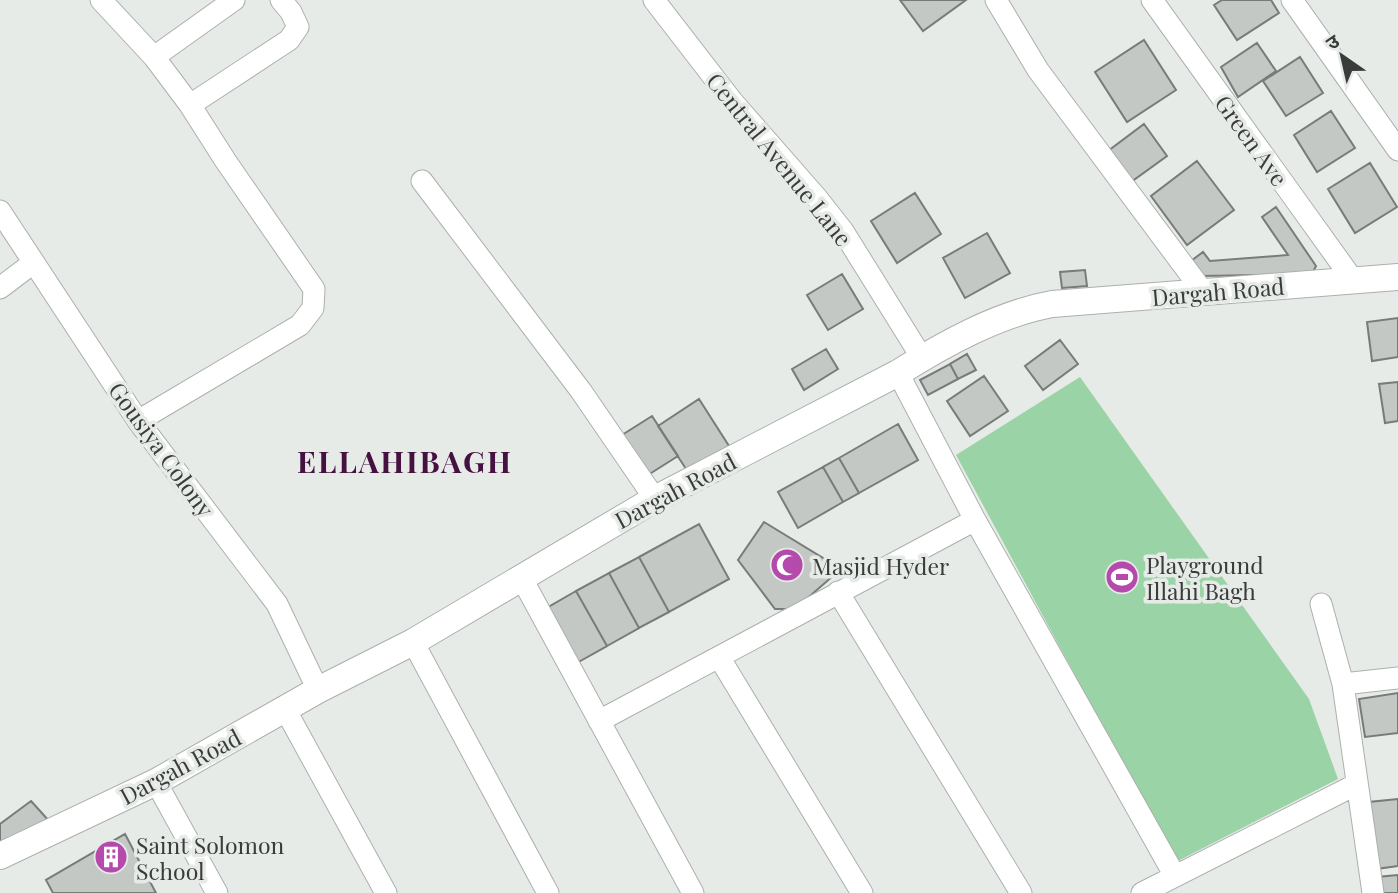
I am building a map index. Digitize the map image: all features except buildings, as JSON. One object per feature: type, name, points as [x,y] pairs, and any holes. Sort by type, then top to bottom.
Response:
[{"type":"street","points":[[101,0],[154,57],[190,105],[314,289],[313,308],[300,325],[138,421]]},
{"type":"street","points":[[154,57],[234,0]]},
{"type":"street","points":[[190,105],[289,40],[298,27],[281,0]]},
{"type":"street","name":"Central Avenue Lane","points":[[654,0],[732,101],[817,198],[842,231],[922,358]]},
{"type":"street","points":[[996,0],[1038,70],[1204,293]]},
{"type":"street","name":"Green Ave","points":[[1152,0],[1353,280]]},
{"type":"street","points":[[1292,0],[1398,150]]},
{"type":"street","points":[[422,181],[581,391],[655,499]]},
{"type":"street","name":"Gousiya Colony","points":[[0,211],[138,421],[277,604],[318,690]]},
{"type":"street","points":[[0,288],[33,263]]},
{"type":"street","name":"Dargah Road","points":[[0,856],[156,782],[318,690],[413,642],[655,499],[922,358],[1025,309],[1052,304],[1398,277]]},
{"type":"street","points":[[898,373],[975,520],[1175,876]]},
{"type":"street","points":[[599,721],[975,520]]},
{"type":"street","points":[[521,578],[693,893]]},
{"type":"street","points":[[838,592],[1021,893]]},
{"type":"street","points":[[1321,604],[1343,684],[1373,893]]},
{"type":"street","points":[[413,642],[548,893]]},
{"type":"street","points":[[719,657],[862,893]]},
{"type":"street","points":[[1343,684],[1398,678]]},
{"type":"street","points":[[285,709],[386,893]]},
{"type":"street","points":[[156,782],[217,893]]},
{"type":"street","points":[[1142,893],[1357,784]]},
{"type":"green space","name":"Playground Illahi Bagh","points":[[1080,377],[1309,699],[1338,779],[1176,862],[956,455]]},
{"type":"place","name":"Masjid Hyder","points":[[787,565]]},
{"type":"place","name":"Playground Illahi Bagh","points":[[1122,577]]},
{"type":"place","name":"Saint Solomon School","points":[[111,857]]},
{"type":"district","name":"ELLAHIBAGH","points":[[405,461]]}]
